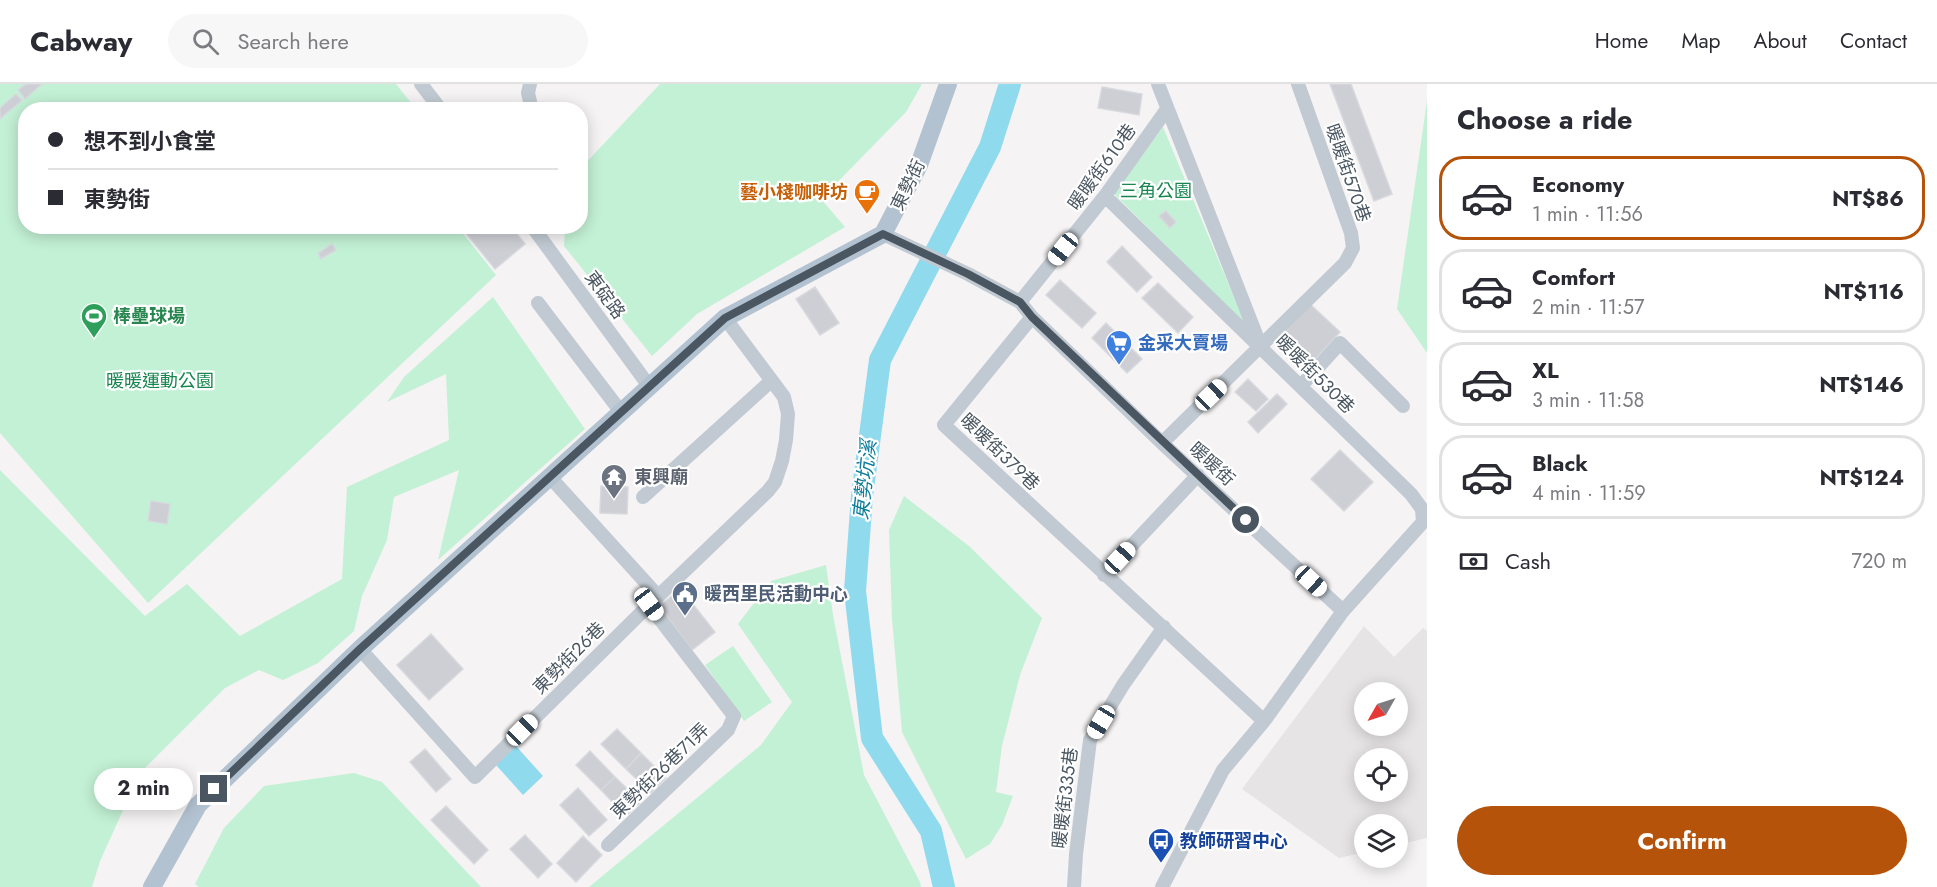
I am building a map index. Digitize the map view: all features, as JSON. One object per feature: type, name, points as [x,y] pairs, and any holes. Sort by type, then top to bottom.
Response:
[{"type":"main road","name":"東勢街","points":[[890,238],[948,84]]},
{"type":"main road","points":[[152,887],[198,805],[360,649],[725,318],[890,238]]},
{"type":"street","points":[[421,84],[435,102]]},
{"type":"street","points":[[530,84],[528,93],[530,102]]},
{"type":"street","name":"暖暖街530巷","points":[[1158,84],[1260,347],[1411,494],[1422,509],[1423,522],[1343,611]]},
{"type":"street","name":"暖暖街570巷","points":[[1162,442],[1345,263],[1353,248],[1351,233],[1298,84]]},
{"type":"street","name":"暖暖街610巷","points":[[1020,302],[1105,196],[1167,109]]},
{"type":"street","points":[[1105,196],[1260,347]]},
{"type":"street","name":"東碇路","points":[[538,234],[649,386]]},
{"type":"street","name":"暖暖街","points":[[890,238],[968,274],[1020,302],[1032,317],[1162,442],[1343,611]]},
{"type":"street","points":[[538,303],[621,412]]},
{"type":"street","name":"暖暖街379巷","points":[[1032,317],[944,426],[1264,721]]},
{"type":"street","name":"東勢街26巷","points":[[360,649],[475,777],[653,600],[768,491],[774,482],[786,440],[788,414],[784,397],[725,318]]},
{"type":"street","points":[[1301,386],[1340,343],[1403,406]]},
{"type":"street","points":[[643,497],[771,381]]},
{"type":"street","points":[[1104,575],[1198,475]]},
{"type":"street","points":[[550,477],[653,600]]},
{"type":"street","name":"東勢街26巷71弄","points":[[608,846],[728,730],[734,716],[653,600]]},
{"type":"street","points":[[1162,887],[1223,770],[1264,721],[1343,611]]},
{"type":"street","name":"暖暖街335巷","points":[[1074,887],[1089,740],[1123,685],[1164,627]]},
{"type":"shaded area","points":[[1364,626],[1394,657],[1423,628],[1427,631],[1427,838],[1408,843],[1408,814],[1354,814],[1354,855],[1339,858],[1242,789]]},
{"type":"green space","name":"暖暖運動公園","points":[[0,84],[396,84],[410,102],[18,102],[18,234],[464,234],[496,275],[148,603],[0,433]]},
{"type":"green space","points":[[660,84],[922,84],[906,112],[821,199],[845,227],[697,314],[652,356],[564,246],[565,234],[588,234],[588,161]]},
{"type":"green space","points":[[1427,101],[1427,353],[1397,309]]},
{"type":"green space","name":"三角公園","points":[[1163,127],[1245,324],[1114,194]]},
{"type":"green space","points":[[493,297],[585,429],[438,560],[459,470],[394,497],[387,540],[362,596],[354,631],[318,663],[283,680],[259,670],[225,688],[140,773],[100,861],[92,887],[0,887],[0,470],[145,616],[187,584],[240,636],[342,579],[347,487],[449,440],[446,374],[387,402],[404,377]]},
{"type":"green space","points":[[904,496],[969,546],[1042,618],[1020,675],[1002,746],[996,792],[1013,796],[1002,825],[990,844],[966,859],[902,732],[892,619],[889,530]]},
{"type":"green space","points":[[826,565],[833,615],[864,775],[921,887],[589,887],[761,745],[792,702],[738,624],[771,581]]},
{"type":"green space","points":[[733,646],[772,702],[744,721],[705,665]]},
{"type":"green space","points":[[354,773],[382,782],[481,887],[199,887],[195,884],[224,828],[264,786]]},
{"type":"water","points":[[516,746],[543,776],[523,795],[496,765]]},
{"type":"building","points":[[26,84],[42,84],[25,99],[18,90]]},
{"type":"building","points":[[1330,84],[1351,84],[1392,194],[1374,201]]},
{"type":"building","points":[[1102,87],[1142,94],[1139,115],[1098,108]]},
{"type":"building","points":[[16,94],[22,100],[0,119],[0,108]]},
{"type":"building","points":[[1166,211],[1176,222],[1170,228],[1159,216]]},
{"type":"building","points":[[467,234],[517,234],[525,244],[495,269]]},
{"type":"building","points":[[332,244],[336,250],[321,259],[318,253]]},
{"type":"building","points":[[1122,246],[1152,277],[1137,292],[1107,262]]},
{"type":"building","points":[[1060,280],[1096,313],[1082,328],[1046,295]]},
{"type":"building","points":[[1158,283],[1193,317],[1178,333],[1142,298]]},
{"type":"building","points":[[815,287],[839,323],[820,335],[796,299]]},
{"type":"building","points":[[1310,304],[1340,332],[1308,367],[1278,340]]},
{"type":"building","points":[[1106,323],[1142,359],[1127,373],[1092,338]]},
{"type":"building","points":[[1248,379],[1268,399],[1256,411],[1235,392]]},
{"type":"building","points":[[1277,394],[1287,404],[1258,433],[1248,422]]},
{"type":"building","points":[[1340,450],[1373,482],[1344,511],[1311,479]]},
{"type":"building","name":"東興廟","points":[[601,486],[628,487],[627,514],[600,513]]},
{"type":"building","points":[[151,501],[170,504],[167,524],[148,521]]},
{"type":"building","name":"暖西里民活動中心","points":[[681,589],[715,632],[692,650],[659,606]]},
{"type":"building","points":[[431,634],[463,669],[429,700],[397,665]]},
{"type":"building","points":[[617,729],[641,753],[626,769],[601,744]]},
{"type":"building","points":[[425,749],[451,779],[436,792],[410,762]]},
{"type":"building","points":[[590,751],[615,777],[601,790],[576,765]]},
{"type":"building","points":[[641,753],[666,778],[651,793],[626,769]]},
{"type":"building","points":[[615,777],[641,802],[626,816],[601,790]]},
{"type":"building","points":[[578,788],[607,820],[589,836],[560,805]]},
{"type":"building","points":[[446,806],[488,850],[474,864],[431,820]]},
{"type":"building","points":[[525,835],[552,864],[538,878],[510,849]]},
{"type":"building","points":[[583,836],[602,855],[576,882],[557,863]]},
{"type":"waterway","name":"東勢坑溪","points":[[944,887],[931,831],[872,738],[855,591],[862,496],[880,360],[990,147],[1010,84]]},
{"type":"place","name":"藝小棧咖啡坊","points":[[867,215]]},
{"type":"place","name":"棒壘球場","points":[[94,339]]},
{"type":"place","name":"金采大賣場","points":[[1119,366]]},
{"type":"place","name":"東興廟","points":[[614,500]]},
{"type":"place","name":"暖西里民活動中心","points":[[685,617]]},
{"type":"place","name":"教師研習中心","points":[[1161,864]]},
{"type":"route","points":[[214,789],[360,649],[725,318],[883,234],[968,274],[1020,302],[1032,317],[1246,520]]}]
